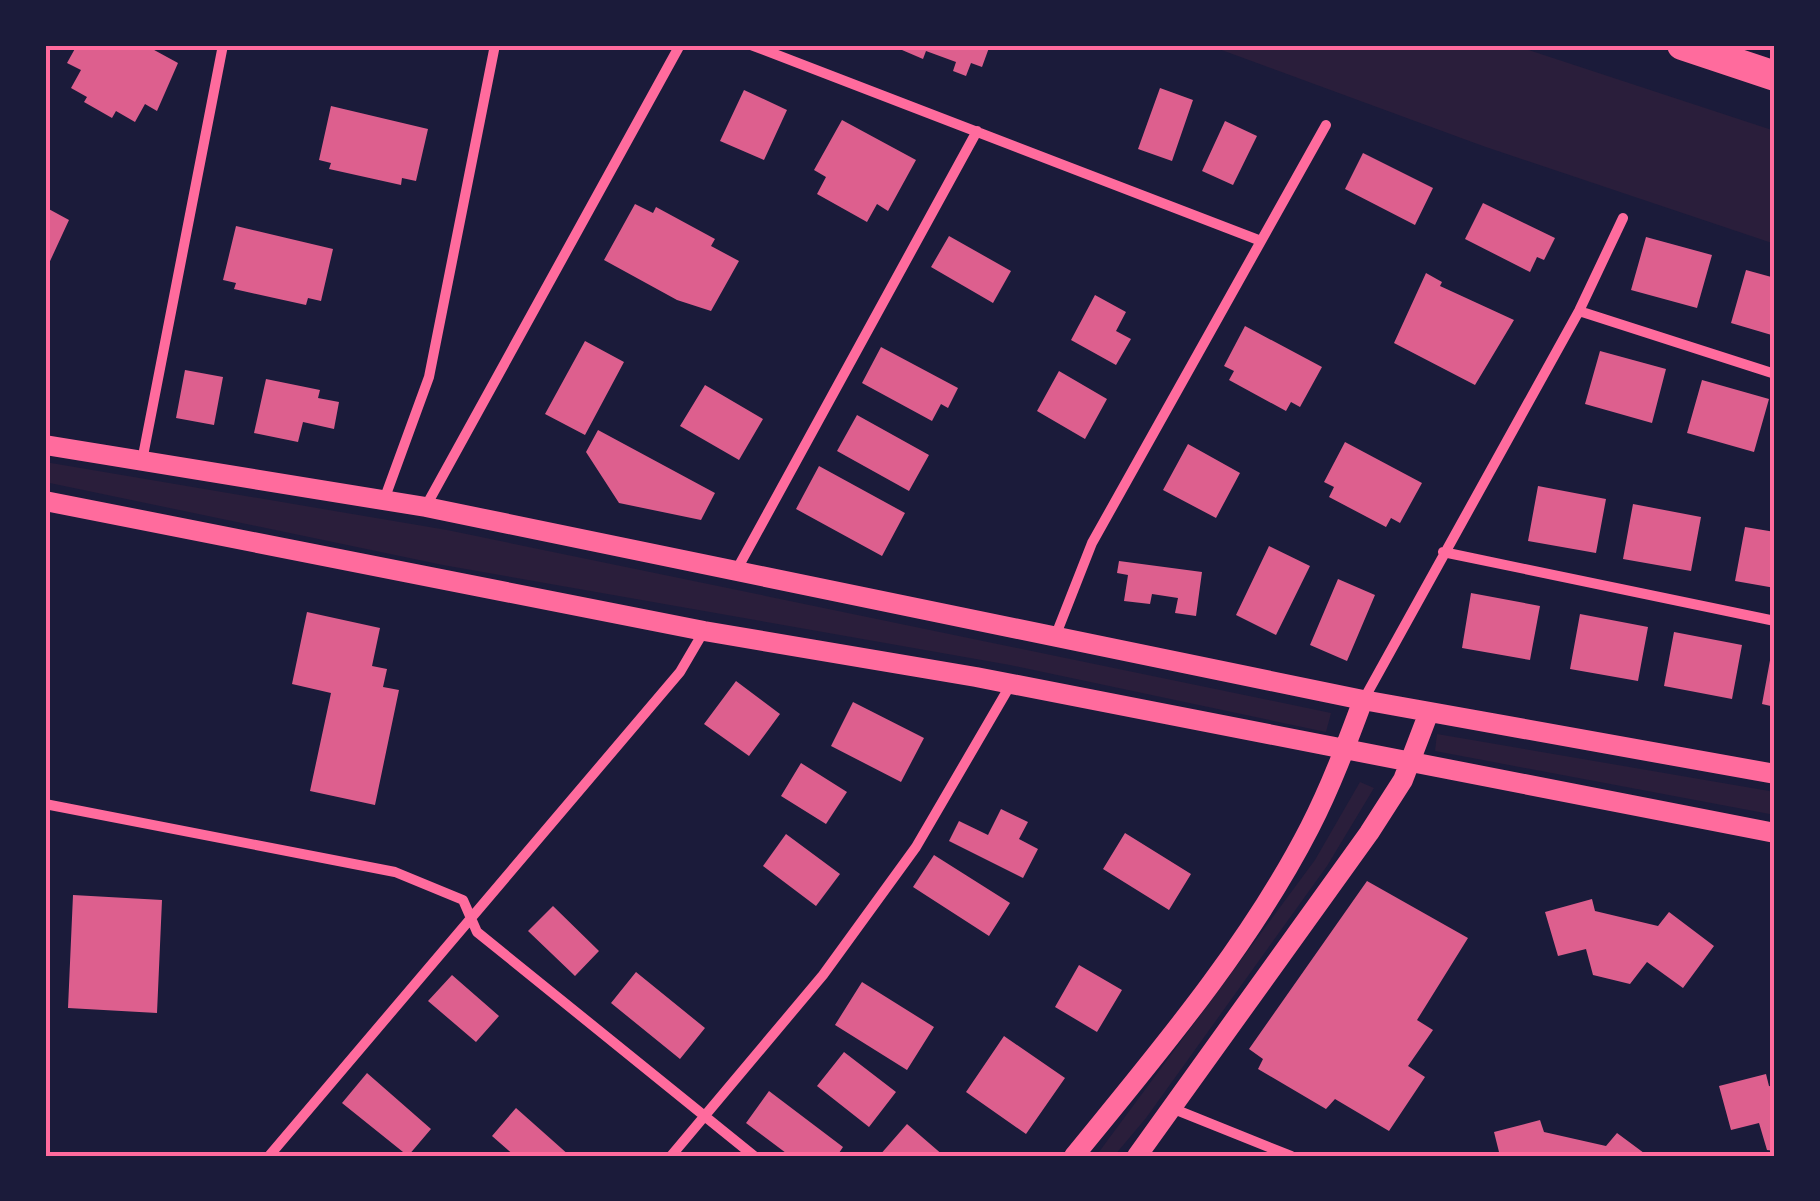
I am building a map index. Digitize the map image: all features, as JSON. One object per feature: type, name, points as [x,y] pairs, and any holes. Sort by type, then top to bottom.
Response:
[{"type":"highway","points":[[1682,45],[1775,76]]},
{"type":"main road","points":[[45,445],[426,507],[1363,700],[1775,774]]},
{"type":"main road","points":[[45,501],[704,632],[1011,684],[1775,833]]},
{"type":"main road","points":[[1074,1156],[1150,1064],[1258,914],[1310,828],[1363,700]]},
{"type":"main road","points":[[1138,1156],[1304,928],[1410,764],[1429,712]]},
{"type":"street","points":[[142,462],[223,45]]},
{"type":"street","points":[[384,500],[429,378],[495,45]]},
{"type":"street","points":[[426,507],[680,45]]},
{"type":"street","points":[[751,45],[1261,241]]},
{"type":"street","points":[[1055,638],[1092,543],[1326,126]]},
{"type":"street","points":[[736,572],[977,131]]},
{"type":"street","points":[[1363,700],[1578,311],[1623,218]]},
{"type":"street","points":[[1578,311],[1775,374]]},
{"type":"street","points":[[1443,552],[1775,621]]},
{"type":"street","points":[[269,1156],[680,672],[704,632]]},
{"type":"street","points":[[671,1156],[823,975],[916,847],[1011,684]]},
{"type":"street","points":[[45,804],[395,872],[463,900],[477,932],[754,1156]]},
{"type":"street","points":[[1174,1109],[1291,1156]]},
{"type":"shaded area","points":[[1208,45],[1513,45],[1775,131],[1775,244],[1483,146]]},
{"type":"shaded area","points":[[45,462],[447,530],[1331,713],[1326,732],[1010,665],[443,565],[45,482]]},
{"type":"shaded area","points":[[1437,734],[1775,792],[1775,815],[1435,751]]},
{"type":"shaded area","points":[[1360,782],[1374,788],[1327,866],[1146,1118],[1114,1156],[1096,1156],[1315,860]]},
{"type":"building","points":[[77,45],[145,45],[178,63],[157,111],[145,104],[135,122],[116,111],[112,118],[84,102],[87,97],[71,88],[81,70],[67,63]]},
{"type":"building","points":[[904,45],[990,45],[982,67],[971,63],[966,76],[953,71],[956,62],[926,51],[923,59],[902,50]]},
{"type":"building","points":[[1160,88],[1193,100],[1172,161],[1138,149]]},
{"type":"building","points":[[744,90],[787,110],[764,160],[720,141]]},
{"type":"building","points":[[331,106],[428,129],[416,181],[402,178],[401,185],[329,169],[331,163],[319,160]]},
{"type":"building","points":[[842,120],[916,160],[888,211],[877,204],[867,222],[817,194],[826,177],[814,170]]},
{"type":"building","points":[[1225,121],[1257,136],[1233,185],[1202,171]]},
{"type":"building","points":[[1363,153],[1433,188],[1415,225],[1345,189]]},
{"type":"building","points":[[1483,203],[1555,238],[1544,260],[1537,257],[1530,272],[1465,239]]},
{"type":"building","points":[[635,204],[653,213],[656,207],[715,239],[711,246],[739,261],[711,311],[677,300],[604,260]]},
{"type":"building","points":[[45,207],[69,220],[45,272]]},
{"type":"building","points":[[236,226],[333,249],[321,301],[308,298],[306,305],[234,289],[236,283],[223,280]]},
{"type":"building","points":[[949,236],[1011,271],[993,303],[931,267]]},
{"type":"building","points":[[1646,237],[1712,255],[1697,308],[1631,290]]},
{"type":"building","points":[[1746,270],[1775,278],[1775,336],[1731,323]]},
{"type":"building","points":[[1426,273],[1442,282],[1440,286],[1514,320],[1475,385],[1394,343]]},
{"type":"building","points":[[1095,295],[1126,312],[1116,331],[1131,339],[1116,365],[1071,340]]},
{"type":"building","points":[[1245,326],[1322,367],[1300,407],[1291,402],[1286,411],[1229,380],[1234,371],[1224,366]]},
{"type":"building","points":[[585,341],[624,362],[585,435],[545,414]]},
{"type":"building","points":[[881,347],[958,388],[948,408],[941,404],[932,421],[862,383]]},
{"type":"building","points":[[1600,351],[1666,369],[1652,423],[1585,404]]},
{"type":"building","points":[[185,370],[223,377],[214,425],[176,418]]},
{"type":"building","points":[[1059,371],[1107,399],[1085,439],[1037,411]]},
{"type":"building","points":[[266,379],[320,390],[318,398],[339,402],[334,429],[303,422],[298,442],[254,433]]},
{"type":"building","points":[[1702,380],[1769,399],[1754,452],[1687,433]]},
{"type":"building","points":[[705,385],[763,419],[739,460],[680,426]]},
{"type":"building","points":[[857,415],[929,455],[909,491],[837,451]]},
{"type":"building","points":[[598,430],[715,493],[701,520],[619,503],[586,452]]},
{"type":"building","points":[[1345,442],[1422,483],[1400,523],[1391,518],[1386,527],[1329,497],[1334,487],[1324,482]]},
{"type":"building","points":[[1188,444],[1240,473],[1216,518],[1163,490]]},
{"type":"building","points":[[819,466],[905,513],[882,556],[796,509]]},
{"type":"building","points":[[1538,486],[1606,499],[1596,553],[1528,541]]},
{"type":"building","points":[[1633,504],[1701,517],[1691,571],[1623,559]]},
{"type":"building","points":[[1745,527],[1775,532],[1775,588],[1735,581]]},
{"type":"building","points":[[1269,546],[1310,566],[1276,635],[1236,615]]},
{"type":"building","points":[[1119,561],[1202,572],[1196,616],[1175,613],[1178,598],[1152,594],[1150,604],[1124,601],[1128,575],[1117,573]]},
{"type":"building","points":[[1338,579],[1375,595],[1347,661],[1310,645]]},
{"type":"building","points":[[1471,593],[1540,606],[1530,660],[1462,648]]},
{"type":"building","points":[[307,612],[380,628],[372,666],[387,669],[383,687],[399,690],[375,805],[310,791],[331,693],[292,684]]},
{"type":"building","points":[[1580,614],[1648,627],[1638,681],[1570,669]]},
{"type":"building","points":[[1674,632],[1742,645],[1732,699],[1664,686]]},
{"type":"building","points":[[1775,645],[1775,707],[1762,704]]},
{"type":"building","points":[[736,681],[780,714],[749,756],[704,724]]},
{"type":"building","points":[[853,702],[924,738],[901,782],[831,746]]},
{"type":"building","points":[[801,763],[847,792],[826,824],[781,796]]},
{"type":"building","points":[[1001,809],[1028,822],[1019,839],[1038,849],[1023,878],[949,841],[959,821],[988,835]]},
{"type":"building","points":[[1125,833],[1191,874],[1169,910],[1103,869]]},
{"type":"building","points":[[786,834],[840,874],[816,906],[763,866]]},
{"type":"building","points":[[934,855],[1010,903],[989,936],[913,887]]},
{"type":"building","points":[[1367,881],[1468,938],[1417,1020],[1433,1030],[1408,1066],[1425,1077],[1389,1131],[1335,1099],[1326,1109],[1258,1069],[1263,1059],[1249,1049]]},
{"type":"building","points":[[73,895],[162,900],[157,1013],[68,1008]]},
{"type":"building","points":[[1592,899],[1595,911],[1658,926],[1669,912],[1714,946],[1683,988],[1647,962],[1630,984],[1593,975],[1586,949],[1558,956],[1545,912]]},
{"type":"building","points":[[553,906],[599,951],[575,976],[528,931]]},
{"type":"building","points":[[1079,965],[1122,990],[1097,1032],[1055,1007]]},
{"type":"building","points":[[636,972],[705,1028],[680,1059],[611,1003]]},
{"type":"building","points":[[452,975],[499,1016],[476,1042],[428,1001]]},
{"type":"building","points":[[862,982],[934,1027],[907,1070],[835,1025]]},
{"type":"building","points":[[1004,1036],[1065,1078],[1026,1134],[966,1092]]},
{"type":"building","points":[[844,1052],[896,1092],[869,1127],[817,1086]]},
{"type":"building","points":[[367,1073],[431,1129],[408,1156],[342,1103]]},
{"type":"building","points":[[1766,1074],[1769,1086],[1775,1087],[1775,1151],[1767,1150],[1759,1123],[1731,1130],[1719,1086]]},
{"type":"building","points":[[769,1091],[843,1147],[837,1156],[790,1156],[746,1123]]},
{"type":"building","points":[[516,1108],[570,1156],[515,1156],[492,1136]]},
{"type":"building","points":[[1540,1120],[1544,1132],[1606,1146],[1617,1133],[1648,1156],[1500,1156],[1494,1132]]},
{"type":"building","points":[[907,1124],[944,1156],[879,1156]]}]
